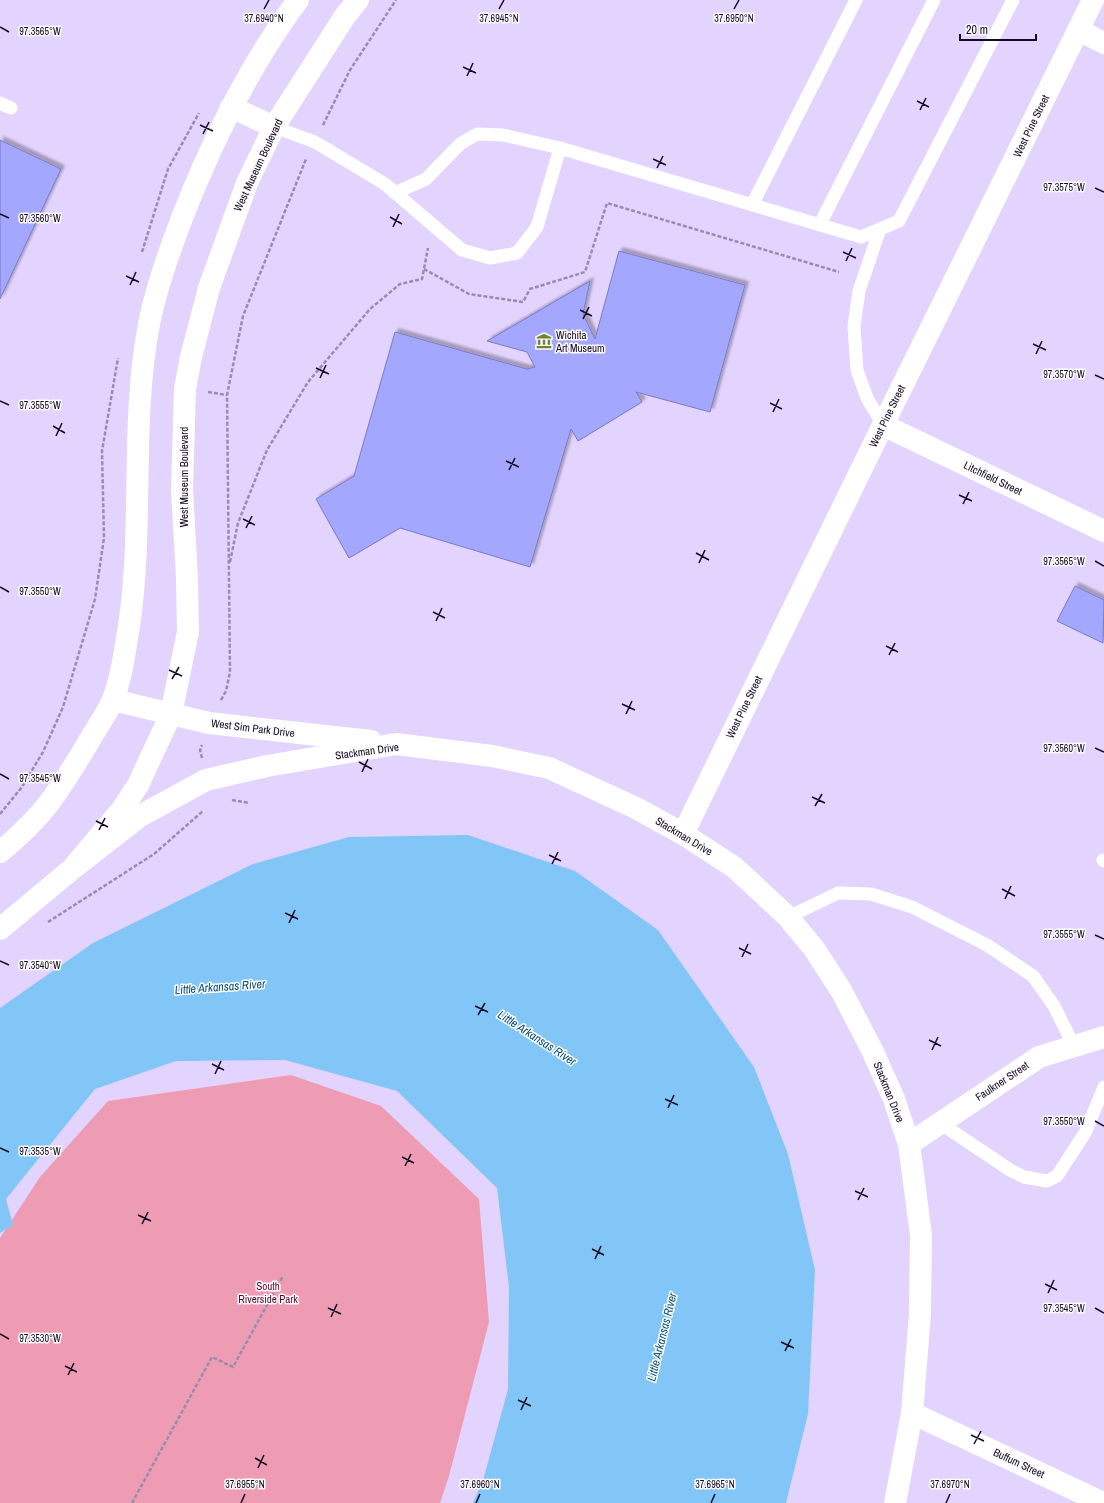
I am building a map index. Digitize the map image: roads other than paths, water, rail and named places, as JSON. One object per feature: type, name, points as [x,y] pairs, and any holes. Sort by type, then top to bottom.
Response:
[{"type":"street","points":[[0,852],[49,804],[79,759],[113,700],[125,650],[134,592],[140,398],[149,323],[168,255],[198,178],[231,107],[284,19],[298,0]]},
{"type":"street","name":"West Museum Boulevard","points":[[0,929],[72,869],[122,808],[138,784],[171,714],[188,632],[188,578],[182,490],[185,389],[209,288],[247,183],[274,127],[344,16],[358,0]]},
{"type":"street","name":"West Pine Street","points":[[683,834],[883,424],[1093,0]]},
{"type":"street","points":[[1078,30],[1104,43]]},
{"type":"street","points":[[231,107],[274,127]]},
{"type":"street","name":"Litchfield Street","points":[[883,424],[1104,531]]},
{"type":"street","name":"West Sim Park Drive","points":[[113,700],[209,723],[396,744]]},
{"type":"street","name":"Stackman Drive","points":[[72,869],[140,816],[206,780],[267,766],[396,744],[492,756],[549,768],[636,808],[683,834],[734,867],[788,917],[815,950],[842,992],[884,1076],[909,1144],[921,1235],[920,1314],[912,1413],[895,1503]]},
{"type":"street","name":"Faulkner Street","points":[[909,1144],[1039,1057],[1104,1037]]},
{"type":"street","name":"Buffum Street","points":[[912,1413],[1103,1503]]},
{"type":"lane","points":[[752,205],[856,0]]},
{"type":"lane","points":[[820,224],[934,0]]},
{"type":"lane","points":[[395,193],[426,179],[460,144],[477,134],[504,135],[560,148],[862,237],[899,221],[1013,0]]},
{"type":"lane","points":[[274,127],[314,142],[385,184],[462,250],[490,258],[517,253],[537,227],[560,148]]},
{"type":"lane","points":[[880,229],[859,291],[854,326],[857,370],[867,398],[883,424]]},
{"type":"lane","points":[[788,917],[838,893],[871,894],[912,907],[987,945],[1032,976],[1054,1006],[1074,1046]]},
{"type":"lane","points":[[940,1123],[1010,1170],[1024,1177],[1047,1181],[1057,1176],[1085,1133],[1104,1086]]},
{"type":"water","name":"Little Arkansas River","points":[[468,835],[575,871],[658,930],[754,1067],[788,1154],[815,1270],[808,1414],[786,1503],[473,1503],[484,1477],[508,1389],[509,1287],[497,1188],[397,1091],[285,1060],[176,1061],[95,1089],[6,1199],[13,1225],[0,1233],[0,1008],[93,943],[253,864],[349,837]]},
{"type":"place","name":"Wichita Art Museum","points":[[544,341]]},
{"type":"park label","name":"South Riverside Park","points":[[268,1292]]}]
